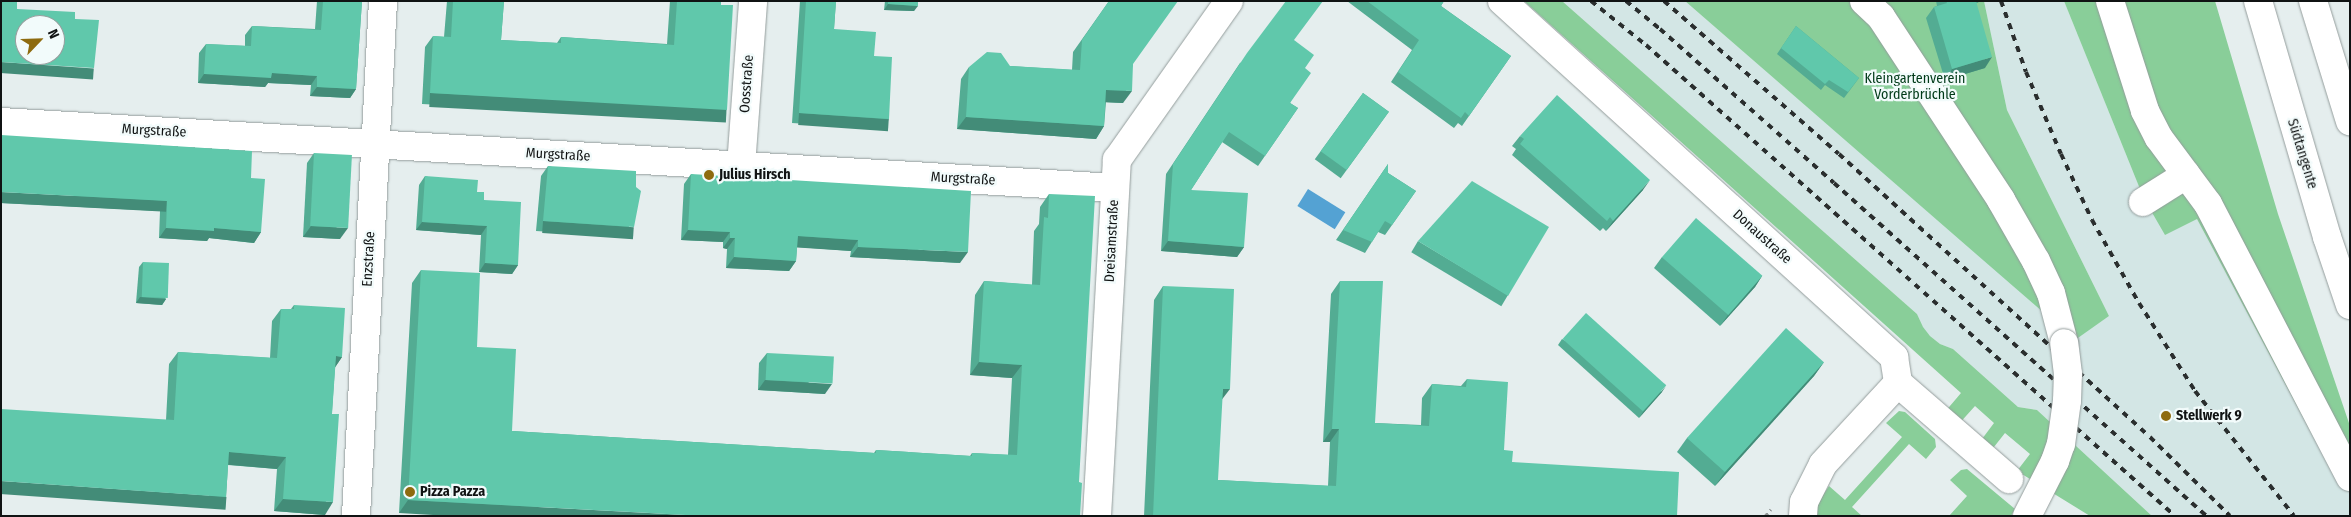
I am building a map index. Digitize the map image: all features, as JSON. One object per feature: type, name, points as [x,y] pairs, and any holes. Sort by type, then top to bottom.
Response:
[{"type":"main road","name":"Enzstraße","points":[[356,516],[382,1]]},
{"type":"main road","name":"Oosstraße","points":[[741,166],[753,1]]},
{"type":"main road","name":"Dreisamstraße","points":[[1097,516],[1117,160],[1229,1]]},
{"type":"main road","name":"Donaustraße","points":[[1502,1],[1894,357],[1898,383]]},
{"type":"main road","points":[[1864,1],[1881,17],[2001,200],[2036,261],[2051,293],[2064,343],[2068,374],[2067,401],[2061,444],[2055,461],[2028,516]]},
{"type":"main road","points":[[2110,1],[2145,111],[2159,138],[2208,204],[2227,238],[2292,370],[2350,476]]},
{"type":"main road","name":"Südtangente","points":[[2258,1],[2327,237],[2350,305]]},
{"type":"main road","points":[[2313,1],[2350,120]]},
{"type":"main road","name":"Murgstraße","points":[[1,122],[1115,188]]},
{"type":"main road","points":[[2143,202],[2186,175]]},
{"type":"main road","points":[[1803,516],[1804,502],[1823,464],[1898,383],[2009,479]]},
{"type":"shaded area","points":[[1562,1],[1685,1],[2075,339],[2109,316],[2007,110],[1984,1],[2064,1],[2140,189],[2197,219],[2313,436],[2350,491],[2350,516],[2152,516],[2037,410],[2018,407],[1953,349],[1940,344],[1930,336],[1923,328],[1917,314]]},
{"type":"green space","points":[[1524,1],[1562,1],[1917,314],[1930,336],[1940,344],[1953,349],[2018,407],[2037,410],[2152,516],[2090,516],[2017,471],[2030,454],[2005,433],[1990,452],[1979,443],[1994,423],[1975,406],[1957,426],[1944,413],[1961,393]]},
{"type":"green space","name":"Kleingartenverein Vorderbrüchle","points":[[1685,1],[1984,1],[2007,110],[2109,316],[2075,340]]},
{"type":"green space","points":[[2064,1],[2100,1],[2176,175],[2140,189]]},
{"type":"green space","points":[[2118,1],[2215,1],[2278,214],[2350,426],[2350,449],[2162,125]]},
{"type":"green space","points":[[2187,187],[2335,469],[2313,436],[2197,219],[2165,235],[2150,209]]},
{"type":"green space","points":[[1899,411],[1905,412],[1935,439],[1936,447],[1926,459],[1909,444],[1852,507],[1862,516],[1814,516],[1817,504],[1829,486],[1845,500],[1902,437],[1886,423]]},
{"type":"green space","points":[[1967,469],[2015,509],[2011,516],[1949,516],[1967,496],[1950,480],[1961,470]]},
{"type":"water","points":[[1308,189],[1345,212],[1335,229],[1297,206]]},
{"type":"building","points":[[1,1],[17,1],[17,9],[75,12],[75,19],[99,20],[94,68],[48,65],[65,65],[65,15],[15,15],[15,63],[1,62]]},
{"type":"building","points":[[323,1],[362,1],[356,89],[317,87],[317,76],[272,73],[271,78],[204,74],[206,44],[251,46],[252,26],[321,30]]},
{"type":"building","points":[[453,1],[504,1],[501,40],[561,43],[561,37],[674,45],[677,1],[721,1],[721,5],[733,5],[727,110],[430,93],[433,36],[451,37]]},
{"type":"building","points":[[806,1],[836,1],[834,29],[876,32],[874,56],[892,57],[889,119],[799,113]]},
{"type":"building","points":[[888,1],[918,1],[918,6],[888,4]]},
{"type":"building","points":[[1109,1],[1178,1],[1133,64],[1132,91],[1106,90],[1104,126],[966,117],[969,67],[987,52],[1001,53],[1010,66],[1080,70],[1082,40]]},
{"type":"building","points":[[1286,1],[1323,1],[1294,40],[1314,55],[1305,68],[1311,73],[1290,103],[1298,108],[1265,156],[1229,132],[1191,190],[1248,193],[1244,247],[1168,241],[1173,164],[1247,53]]},
{"type":"building","points":[[1367,1],[1444,1],[1441,6],[1511,56],[1469,116],[1465,112],[1461,118],[1398,72],[1419,40]]},
{"type":"building","points":[[1946,1],[1976,1],[1992,57],[1952,69],[1934,7],[1947,3]]},
{"type":"building","points":[[1796,26],[1859,78],[1848,92],[1829,80],[1825,84],[1781,48]]},
{"type":"building","points":[[1363,93],[1389,112],[1347,170],[1321,151]]},
{"type":"building","points":[[1557,95],[1650,180],[1613,221],[1610,217],[1607,221],[1520,144],[1524,139],[1520,136]]},
{"type":"building","points":[[1,135],[252,151],[251,178],[265,179],[261,232],[214,228],[214,231],[166,228],[167,201],[1,192]]},
{"type":"building","points":[[314,153],[352,155],[348,228],[310,226]]},
{"type":"building","points":[[1388,164],[1388,173],[1416,191],[1392,225],[1385,221],[1372,242],[1343,230]]},
{"type":"building","points":[[548,166],[636,171],[636,187],[641,191],[634,227],[543,221]]},
{"type":"building","points":[[691,174],[971,191],[968,252],[858,247],[858,240],[798,236],[796,261],[734,257],[735,238],[730,238],[730,232],[688,230]]},
{"type":"building","points":[[425,176],[478,180],[477,192],[484,192],[484,200],[521,202],[518,265],[485,263],[487,226],[422,222]]},
{"type":"building","points":[[1472,181],[1549,227],[1508,296],[1418,241]]},
{"type":"building","points":[[1049,194],[1095,196],[1079,482],[1082,483],[1080,516],[704,516],[408,500],[421,270],[480,273],[477,347],[516,349],[512,431],[876,453],[876,450],[972,456],[972,453],[1017,455],[1022,365],[979,362],[984,281],[1040,285],[1044,217],[1048,218]]},
{"type":"building","points":[[1696,218],[1762,276],[1728,315],[1662,257]]},
{"type":"building","points":[[143,262],[169,263],[168,298],[142,297]]},
{"type":"building","points":[[1340,281],[1383,281],[1375,423],[1429,426],[1432,384],[1466,387],[1467,379],[1508,382],[1504,450],[1513,451],[1512,462],[1679,472],[1677,516],[1153,516],[1163,286],[1234,289],[1230,389],[1223,389],[1218,480],[1336,486],[1339,429],[1332,429]]},
{"type":"building","points":[[294,305],[345,308],[342,357],[336,356],[332,414],[339,414],[333,502],[283,499],[286,457],[229,452],[226,497],[1,481],[1,409],[174,420],[178,352],[277,358],[281,309],[294,309]]},
{"type":"building","points":[[1586,313],[1666,385],[1643,411],[1563,339]]},
{"type":"building","points":[[1786,328],[1824,362],[1725,472],[1687,438]]},
{"type":"building","points":[[767,353],[834,357],[832,383],[766,380]]},
{"type":"railway","points":[[1591,1],[1646,45],[2175,516]]},
{"type":"railway","points":[[1626,1],[1834,183],[2206,516]]},
{"type":"railway","points":[[1664,1],[1839,154],[2150,437],[2230,516]]},
{"type":"railway","points":[[2001,1],[2026,72],[2061,154],[2092,220],[2139,303],[2195,391],[2294,516]]},
{"type":"place","name":"Julius Hirsch","points":[[709,175]]},
{"type":"place","name":"Stellwerk 9","points":[[2166,416]]},
{"type":"place","name":"Pizza Pazza","points":[[410,492]]}]
